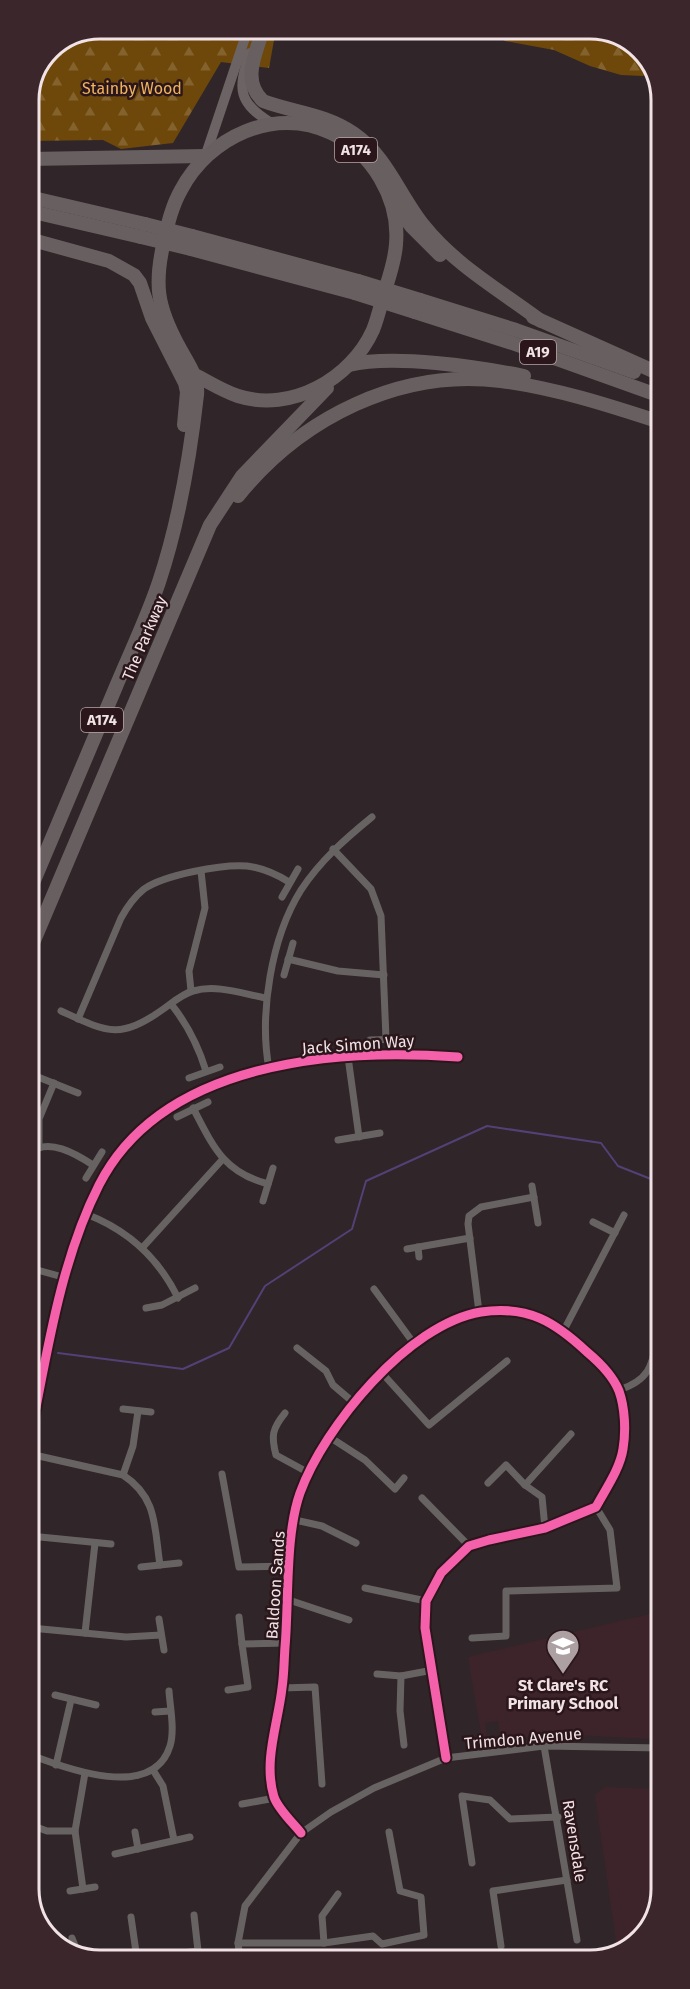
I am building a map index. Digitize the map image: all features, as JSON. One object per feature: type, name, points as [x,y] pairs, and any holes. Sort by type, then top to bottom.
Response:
[{"type":"highway","points":[[258,39],[250,75],[255,94],[263,101],[324,119],[354,134],[382,160],[424,226],[444,247],[472,272],[540,321]]},
{"type":"highway","name":"A174","points":[[289,123],[312,126],[332,134],[367,160],[387,193],[396,226],[396,246],[373,330],[345,369],[312,391],[295,397],[260,400],[239,396],[194,374],[165,320],[157,285],[158,269],[169,218],[180,191],[205,155],[241,133],[273,124],[289,123]]},
{"type":"highway","points":[[39,159],[205,155]]},
{"type":"highway","points":[[387,193],[411,226],[446,260],[479,284],[540,321],[651,370]]},
{"type":"highway","name":"A19","points":[[39,200],[143,231],[356,287],[417,306],[516,330],[651,378]]},
{"type":"highway","name":"A19","points":[[39,213],[143,231]]},
{"type":"highway","points":[[39,242],[109,261],[134,275],[140,283],[152,318],[174,360],[187,392],[169,550]]},
{"type":"highway","name":"A19","points":[[417,306],[651,393]]},
{"type":"highway","points":[[605,349],[651,365]]},
{"type":"highway","points":[[174,360],[194,374]]},
{"type":"highway","points":[[345,369],[361,362],[470,366],[506,372],[587,393],[651,419]]},
{"type":"highway","name":"The Parkway","points":[[39,929],[168,627],[198,549],[224,501],[264,450],[345,369]]},
{"type":"highway","name":"The Parkway","points":[[39,869],[152,601],[169,550],[178,517],[198,392],[194,374]]},
{"type":"highway","points":[[168,627],[230,506],[252,479],[298,437],[350,405],[421,384],[463,379],[499,380],[562,393],[651,419]]},
{"type":"main road","name":"A174","points":[[205,155],[244,39]]},
{"type":"main road","points":[[257,39],[242,77],[241,88],[247,104],[273,124]]},
{"type":"street","points":[[269,1069],[265,1041],[266,998],[276,955],[296,900],[333,849],[372,817]]},
{"type":"street","points":[[333,849],[371,889],[378,903],[384,939],[386,1039]]},
{"type":"street","points":[[78,1019],[128,906],[152,884],[201,871],[247,867],[270,872],[290,882]]},
{"type":"street","points":[[282,897],[298,869]]},
{"type":"street","points":[[191,991],[189,971],[205,908],[201,871]]},
{"type":"street","points":[[284,975],[293,943]]},
{"type":"street","points":[[288,959],[352,973],[384,975]]},
{"type":"street","points":[[61,1011],[101,1028],[126,1030],[140,1025],[191,991],[219,989],[266,998]]},
{"type":"street","points":[[171,1004],[187,1024],[199,1048],[206,1071]]},
{"type":"street","points":[[370,1040],[401,1039]]},
{"type":"street","name":"Jack Simon Way","points":[[39,1392],[49,1342],[86,1214],[100,1183],[118,1155],[135,1135],[159,1114],[195,1093],[269,1069],[313,1060],[386,1054],[458,1057]]},
{"type":"street","points":[[348,1057],[359,1137]]},
{"type":"street","points":[[189,1078],[220,1067]]},
{"type":"street","points":[[39,1077],[78,1093]]},
{"type":"street","points":[[54,1083],[39,1119],[39,1147],[68,1151],[93,1165]]},
{"type":"street","points":[[177,1117],[208,1102]]},
{"type":"street","points":[[193,1108],[222,1160],[238,1173],[268,1184]]},
{"type":"street","points":[[338,1140],[380,1133]]},
{"type":"street","points":[[86,1178],[102,1152]]},
{"type":"street","points":[[142,1247],[222,1160]]},
{"type":"street","points":[[263,1201],[273,1168]]},
{"type":"street","points":[[532,1186],[538,1223]]},
{"type":"street","points":[[479,1312],[468,1220],[476,1209],[534,1197]]},
{"type":"street","points":[[86,1214],[117,1228],[142,1247],[169,1278],[178,1298]]},
{"type":"street","points":[[564,1330],[624,1215]]},
{"type":"street","points":[[593,1222],[615,1233]]},
{"type":"street","points":[[407,1249],[470,1238]]},
{"type":"street","points":[[418,1247],[419,1257]]},
{"type":"street","points":[[39,1270],[66,1278]]},
{"type":"street","points":[[146,1308],[162,1305],[195,1288]]},
{"type":"street","points":[[374,1289],[415,1345]]},
{"type":"street","name":"Baldoon Sands","points":[[274,1798],[270,1757],[282,1688],[290,1566],[299,1496],[328,1436],[353,1402],[382,1372],[415,1345],[446,1325],[479,1312],[509,1310],[551,1322],[564,1330],[599,1363],[619,1390],[625,1419],[623,1451],[596,1507]]},
{"type":"street","points":[[297,1348],[326,1371],[333,1385],[353,1402]]},
{"type":"street","points":[[619,1390],[640,1382],[647,1373],[651,1359]]},
{"type":"street","points":[[382,1372],[429,1425],[507,1361]]},
{"type":"street","points":[[123,1409],[151,1412]]},
{"type":"street","points":[[123,1475],[133,1446],[138,1410]]},
{"type":"street","points":[[285,1413],[274,1426],[271,1436],[276,1455],[309,1473]]},
{"type":"street","points":[[525,1485],[571,1434]]},
{"type":"street","points":[[328,1436],[365,1461],[395,1489],[404,1478]]},
{"type":"street","points":[[39,1456],[123,1475],[144,1491],[151,1509],[160,1565]]},
{"type":"street","points":[[488,1483],[506,1465],[525,1485],[542,1497],[546,1528]]},
{"type":"street","points":[[222,1474],[239,1567],[290,1566]]},
{"type":"street","points":[[422,1498],[470,1546]]},
{"type":"street","points":[[446,1758],[425,1628],[426,1601],[441,1573],[470,1546],[546,1528],[596,1507],[610,1530],[617,1588],[506,1591],[506,1636],[472,1638]]},
{"type":"street","points":[[295,1520],[322,1526],[356,1543]]},
{"type":"street","points":[[39,1537],[111,1544]]},
{"type":"street","points":[[85,1633],[95,1543]]},
{"type":"street","points":[[141,1567],[179,1563]]},
{"type":"street","points":[[365,1588],[426,1601]]},
{"type":"street","points":[[289,1600],[349,1620]]},
{"type":"street","points":[[228,1690],[248,1687],[239,1617]]},
{"type":"street","points":[[159,1619],[164,1650]]},
{"type":"street","points":[[39,1629],[126,1637],[161,1635]]},
{"type":"street","points":[[242,1644],[286,1644]]},
{"type":"street","points":[[376,1674],[401,1676],[433,1670]]},
{"type":"street","points":[[401,1676],[400,1711],[404,1745]]},
{"type":"street","points":[[282,1688],[315,1687],[322,1784]]},
{"type":"street","points":[[39,1758],[85,1773],[126,1777],[153,1770],[162,1761],[171,1745],[170,1690]]},
{"type":"street","points":[[55,1695],[96,1705]]},
{"type":"street","points":[[56,1765],[71,1700]]},
{"type":"street","points":[[155,1712],[170,1711]]},
{"type":"street","name":"Trimdon Avenue","points":[[239,1950],[245,1906],[301,1833],[331,1812],[374,1788],[446,1758],[544,1746],[651,1748]]},
{"type":"street","name":"Ravensdale","points":[[544,1746],[578,1940]]},
{"type":"street","points":[[153,1770],[163,1786],[174,1840]]},
{"type":"street","points":[[83,1889],[75,1831],[85,1773]]},
{"type":"street","points":[[472,1863],[462,1796],[490,1800],[510,1819],[558,1817]]},
{"type":"street","points":[[242,1804],[274,1798],[301,1833]]},
{"type":"street","points":[[39,1828],[47,1832],[75,1831]]},
{"type":"street","points":[[135,1832],[138,1849]]},
{"type":"street","points":[[238,1943],[324,1943],[373,1936],[382,1944],[424,1935],[421,1897],[400,1891],[389,1832]]},
{"type":"street","points":[[115,1854],[190,1837]]},
{"type":"street","points":[[501,1946],[493,1891],[567,1880]]},
{"type":"street","points":[[70,1891],[95,1887]]},
{"type":"street","points":[[324,1943],[322,1916],[338,1894]]},
{"type":"street","points":[[194,1915],[198,1950]]},
{"type":"street","points":[[131,1917],[136,1950]]},
{"type":"street","points":[[72,1938],[74,1944]]},
{"type":"shaded area","name":"St Clare's RC Primary School","points":[[650,1614],[651,1739],[554,1734],[501,1740],[498,1721],[485,1723],[488,1745],[483,1745],[468,1657]]},
{"type":"shaded area","points":[[605,1787],[651,1789],[650,1901],[638,1926],[616,1944],[595,1795]]},
{"type":"green space","name":"Stainby Wood","points":[[100,39],[274,39],[269,68],[221,62],[173,143],[121,149],[103,140],[39,141],[40,88],[49,66],[66,49],[88,40]]},
{"type":"green space","points":[[502,39],[602,40],[627,52],[641,66],[645,74],[621,75],[590,66],[554,50]]},
{"type":"waterway","points":[[58,1353],[183,1369],[229,1348],[265,1286],[352,1229],[366,1181],[487,1126],[601,1143],[618,1166],[651,1179]]},
{"type":"cycle path","points":[[39,1392],[56,1309],[74,1245],[99,1185],[128,1144],[165,1111],[208,1088],[256,1071],[307,1061],[359,1056],[458,1057]]},
{"type":"cycle path","points":[[301,1833],[276,1802],[270,1770],[272,1742],[283,1678],[292,1528],[300,1493],[328,1439],[372,1382],[398,1357],[425,1336],[453,1321],[481,1312],[513,1311],[540,1318],[552,1324],[575,1341],[609,1375],[619,1391],[623,1405],[625,1427],[623,1449],[616,1472],[596,1507],[545,1528],[469,1546],[441,1573],[426,1601],[425,1628],[446,1758]]},
{"type":"place","name":"St Clare's RC Primary School","points":[[563,1675]]}]
